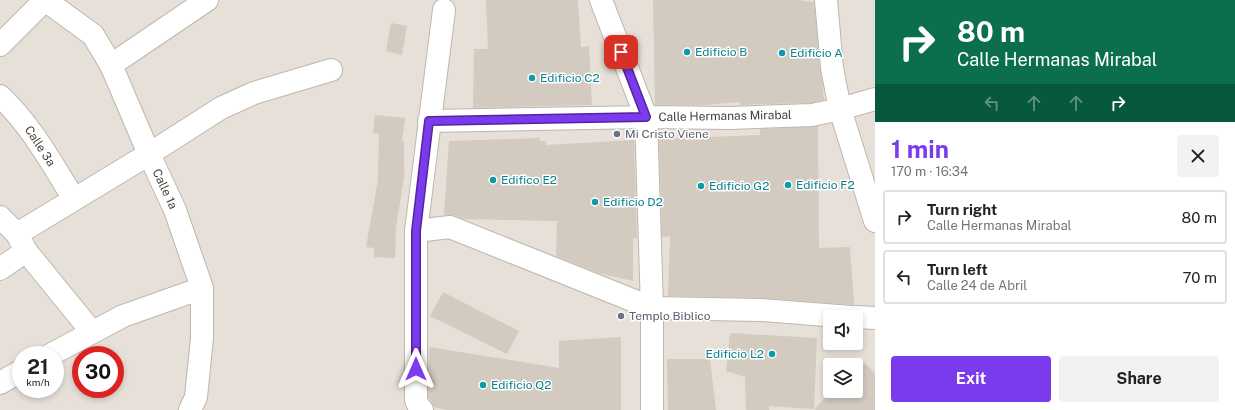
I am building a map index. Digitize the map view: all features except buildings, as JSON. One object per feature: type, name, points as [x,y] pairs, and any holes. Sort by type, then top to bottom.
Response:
[{"type":"street","points":[[0,45],[45,0]]},
{"type":"street","name":"Calle 1a","points":[[45,0],[93,35],[111,65],[175,210],[202,288],[202,338],[196,397],[190,410]]},
{"type":"street","points":[[111,65],[206,0]]},
{"type":"street","points":[[601,0],[646,117],[652,308],[652,410]]},
{"type":"street","points":[[826,0],[832,68],[840,110],[875,221]]},
{"type":"street","points":[[422,410],[416,400],[416,231],[444,10]]},
{"type":"street","points":[[0,269],[21,242],[74,199],[149,154],[221,108],[254,93],[331,70]]},
{"type":"street","name":"Calle 3a","points":[[0,96],[28,127],[74,199]]},
{"type":"street","name":"Calle Hermanas Mirabal","points":[[429,121],[646,117],[730,118],[812,114],[840,110],[875,99]]},
{"type":"street","points":[[0,217],[92,332]]},
{"type":"street","points":[[416,231],[450,227],[652,308],[761,310],[823,315]]},
{"type":"street","points":[[64,347],[123,316],[202,288]]},
{"type":"street","points":[[863,317],[875,318]]},
{"type":"street","points":[[0,383],[12,376]]},
{"type":"shaded area","points":[[0,0],[875,0],[875,410],[0,410]]},
{"type":"place","name":"Edificio B","points":[[687,52]]},
{"type":"place","name":"Edificio A","points":[[782,53]]},
{"type":"place","name":"Edificio C2","points":[[532,78]]},
{"type":"place","name":"Mi Cristo Viene","points":[[617,134]]},
{"type":"place","name":"Edifico E2","points":[[493,180]]},
{"type":"place","name":"Edificio F2","points":[[788,185]]},
{"type":"place","name":"Edificio G2","points":[[701,186]]},
{"type":"place","name":"Edificio D2","points":[[595,202]]},
{"type":"place","name":"Templo Biblico","points":[[621,316]]},
{"type":"place","name":"Edificio L2","points":[[772,354]]},
{"type":"place","name":"Edificio Q2","points":[[483,385]]},
{"type":"route","points":[[416,369],[416,231],[429,121],[646,117],[621,52]]}]
